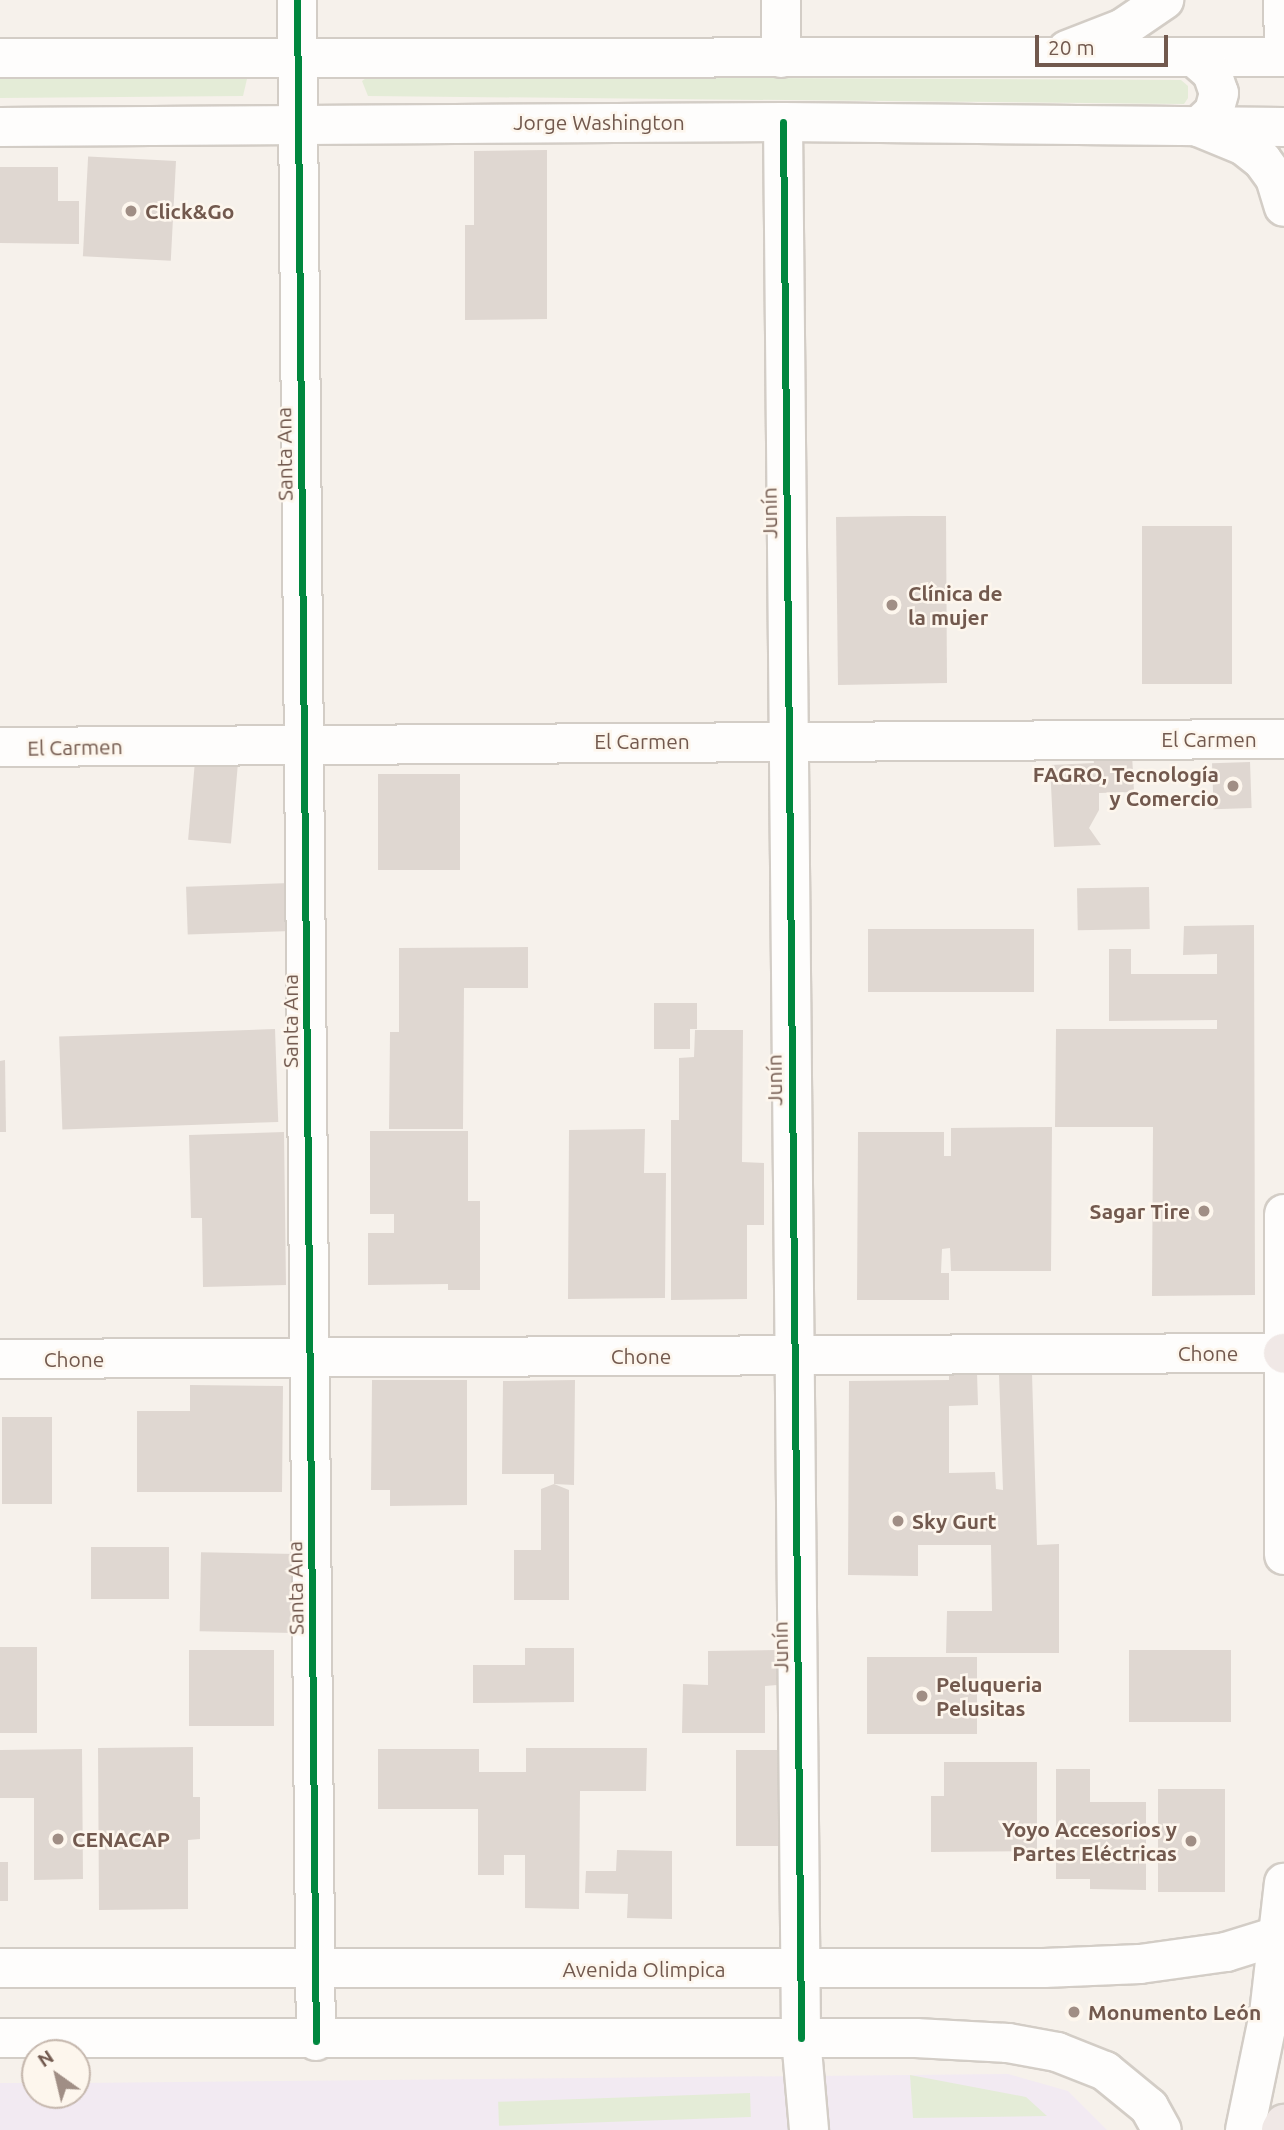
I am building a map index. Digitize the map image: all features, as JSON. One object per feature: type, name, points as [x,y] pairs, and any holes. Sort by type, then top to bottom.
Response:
[{"type":"highway","points":[[1282,2130],[1284,2124]]},
{"type":"street","name":"Santa Ana","points":[[298,0],[316,2041]]},
{"type":"street","points":[[781,0],[781,58]]},
{"type":"street","points":[[1049,57],[1123,28],[1164,0]]},
{"type":"street","points":[[1283,0],[1284,46]]},
{"type":"street","points":[[0,58],[1284,57]]},
{"type":"street","points":[[1195,58],[1212,73],[1219,93],[1214,111],[1198,127],[1244,146],[1262,160],[1275,178],[1284,207]]},
{"type":"street","name":"Jorge Washington","points":[[0,127],[783,121],[1284,127]]},
{"type":"street","name":"Junín","points":[[783,121],[800,1968],[801,2038],[808,2130]]},
{"type":"street","name":"El Carmen","points":[[0,747],[1284,739]]},
{"type":"street","points":[[1284,1214],[1284,1555]]},
{"type":"street","name":"Chone","points":[[0,1359],[1283,1353]]},
{"type":"street","points":[[1245,2130],[1282,1936],[1284,1884]]},
{"type":"street","name":"Avenida Olimpica","points":[[0,1968],[316,1971],[1140,1964],[1226,1952],[1282,1936]]},
{"type":"street","points":[[0,2038],[316,2041],[801,2038],[943,2039],[1008,2043],[1057,2052],[1105,2071],[1149,2107],[1162,2130]]},
{"type":"shaded area","points":[[1008,2074],[1068,2091],[1107,2130],[0,2130],[0,2083],[21,2083],[21,2109],[91,2109],[91,2083]]},
{"type":"green space","points":[[241,72],[247,79],[243,96],[0,98],[0,74]]},
{"type":"green space","points":[[369,76],[1181,80],[1188,86],[1188,98],[1184,104],[368,96],[362,81]]},
{"type":"green space","points":[[910,2075],[1026,2097],[1047,2116],[913,2118]]},
{"type":"green space","points":[[750,2093],[751,2117],[499,2126],[498,2102]]},
{"type":"building","points":[[547,150],[547,319],[465,320],[465,225],[474,225],[474,151]]},
{"type":"building","name":"Click&Go","points":[[88,156],[176,161],[171,261],[83,256]]},
{"type":"building","points":[[0,167],[58,167],[58,201],[79,201],[79,244],[0,243]]},
{"type":"building","points":[[946,516],[947,683],[838,685],[836,517]]},
{"type":"building","points":[[1142,526],[1232,526],[1232,684],[1142,684]]},
{"type":"building","points":[[1132,754],[1134,792],[1099,793],[1099,810],[1089,828],[1101,845],[1054,847],[1050,765],[1094,763],[1093,755]]},
{"type":"building","points":[[195,761],[238,765],[231,843],[188,840]]},
{"type":"building","name":"FAGRO, Tecnología y Comercio","points":[[1250,762],[1252,808],[1214,809],[1212,763]]},
{"type":"building","points":[[378,774],[460,774],[460,870],[378,870]]},
{"type":"building","points":[[290,883],[292,931],[188,935],[186,887]]},
{"type":"building","points":[[1149,887],[1150,929],[1078,930],[1077,888]]},
{"type":"building","points":[[1254,925],[1255,1295],[1152,1296],[1153,1127],[1055,1127],[1056,1029],[1217,1029],[1217,1020],[1109,1021],[1109,949],[1131,949],[1131,974],[1217,974],[1217,954],[1183,955],[1184,926]]},
{"type":"building","points":[[868,929],[1034,929],[1034,992],[868,992]]},
{"type":"building","points":[[528,947],[528,988],[464,988],[463,1129],[389,1129],[390,1032],[399,1032],[399,948]]},
{"type":"building","points":[[654,1003],[697,1003],[697,1029],[690,1029],[690,1049],[654,1049]]},
{"type":"building","points":[[275,1029],[278,1122],[62,1129],[59,1037]]},
{"type":"building","points":[[695,1030],[743,1030],[742,1162],[764,1163],[764,1225],[747,1225],[747,1299],[671,1300],[671,1120],[679,1120],[679,1058],[694,1057]]},
{"type":"building","points":[[5,1060],[6,1132],[0,1132],[0,1061]]},
{"type":"building","points":[[1052,1127],[1051,1271],[951,1271],[950,1248],[942,1249],[941,1273],[949,1273],[949,1300],[857,1300],[858,1132],[944,1132],[944,1156],[951,1156],[951,1128]]},
{"type":"building","points":[[645,1129],[644,1173],[666,1173],[665,1298],[568,1299],[569,1130]]},
{"type":"building","points":[[370,1131],[468,1131],[468,1201],[480,1201],[480,1290],[448,1290],[448,1284],[368,1285],[368,1233],[394,1233],[394,1214],[370,1214]]},
{"type":"building","points":[[284,1132],[286,1285],[203,1287],[202,1218],[191,1218],[189,1135]]},
{"type":"building","points":[[977,1372],[978,1405],[949,1406],[949,1473],[995,1472],[996,1489],[1003,1490],[999,1375],[1032,1373],[1037,1545],[1059,1544],[1059,1653],[946,1653],[947,1611],[992,1611],[991,1545],[918,1545],[918,1576],[848,1575],[849,1381],[949,1380],[949,1373]]},
{"type":"building","points":[[372,1380],[467,1380],[467,1505],[390,1506],[390,1490],[371,1490]]},
{"type":"building","points":[[575,1380],[574,1485],[554,1484],[554,1474],[502,1474],[503,1381]]},
{"type":"building","points":[[190,1385],[283,1386],[282,1492],[137,1492],[137,1411],[190,1411]]},
{"type":"building","points":[[2,1417],[52,1417],[52,1504],[2,1504]]},
{"type":"building","points":[[554,1484],[569,1490],[569,1600],[514,1600],[514,1550],[541,1550],[541,1489]]},
{"type":"building","points":[[91,1547],[169,1547],[169,1599],[91,1599]]},
{"type":"building","points":[[201,1552],[297,1554],[296,1633],[200,1631]]},
{"type":"building","points":[[0,1647],[37,1647],[37,1733],[0,1733]]},
{"type":"building","points":[[525,1648],[574,1648],[574,1702],[473,1703],[473,1665],[525,1665]]},
{"type":"building","points":[[189,1650],[274,1650],[274,1726],[189,1726]]},
{"type":"building","points":[[778,1650],[777,1685],[765,1686],[765,1733],[682,1733],[683,1684],[708,1685],[708,1651]]},
{"type":"building","points":[[1129,1650],[1231,1650],[1231,1722],[1129,1722]]},
{"type":"building","name":"Peluqueria Pelusitas","points":[[867,1657],[977,1657],[977,1734],[867,1734]]},
{"type":"building","points":[[193,1747],[193,1797],[200,1797],[200,1839],[188,1840],[188,1909],[99,1910],[98,1748]]},
{"type":"building","points":[[526,1748],[647,1748],[646,1791],[580,1791],[579,1909],[525,1908],[525,1855],[504,1855],[504,1875],[478,1875],[478,1809],[378,1809],[378,1749],[479,1749],[479,1772],[526,1772]]},
{"type":"building","name":"CENACAP","points":[[82,1749],[83,1879],[34,1880],[34,1798],[0,1798],[0,1750]]},
{"type":"building","points":[[736,1750],[778,1750],[778,1846],[736,1846]]},
{"type":"building","points":[[944,1762],[1037,1762],[1037,1851],[931,1852],[931,1796],[944,1796]]},
{"type":"building","points":[[1056,1769],[1090,1769],[1090,1802],[1146,1802],[1146,1890],[1090,1889],[1090,1879],[1056,1879]]},
{"type":"building","name":"Yoyo Accesorios y Partes Eléctricas","points":[[1158,1789],[1225,1789],[1225,1892],[1158,1892]]},
{"type":"building","points":[[617,1850],[672,1851],[672,1919],[627,1918],[628,1894],[585,1893],[586,1871],[616,1871]]},
{"type":"building","points":[[0,1862],[8,1862],[8,1901],[0,1901]]},
{"type":"cycle path","points":[[297,0],[316,2041]]},
{"type":"cycle path","points":[[783,122],[801,2038]]},
{"type":"place","name":"Click&Go","points":[[131,211]]},
{"type":"place","name":"Clínica de la mujer","points":[[892,605]]},
{"type":"place","name":"FAGRO, Tecnología y Comercio","points":[[1233,786]]},
{"type":"place","name":"Sagar Tire","points":[[1204,1211]]},
{"type":"place","name":"Sky Gurt","points":[[898,1521]]},
{"type":"place","name":"Peluqueria Pelusitas","points":[[922,1696]]},
{"type":"place","name":"CENACAP","points":[[58,1839]]},
{"type":"place","name":"Yoyo Accesorios y Partes Eléctricas","points":[[1191,1841]]},
{"type":"place","name":"Monumento León","points":[[1074,2012]]}]
